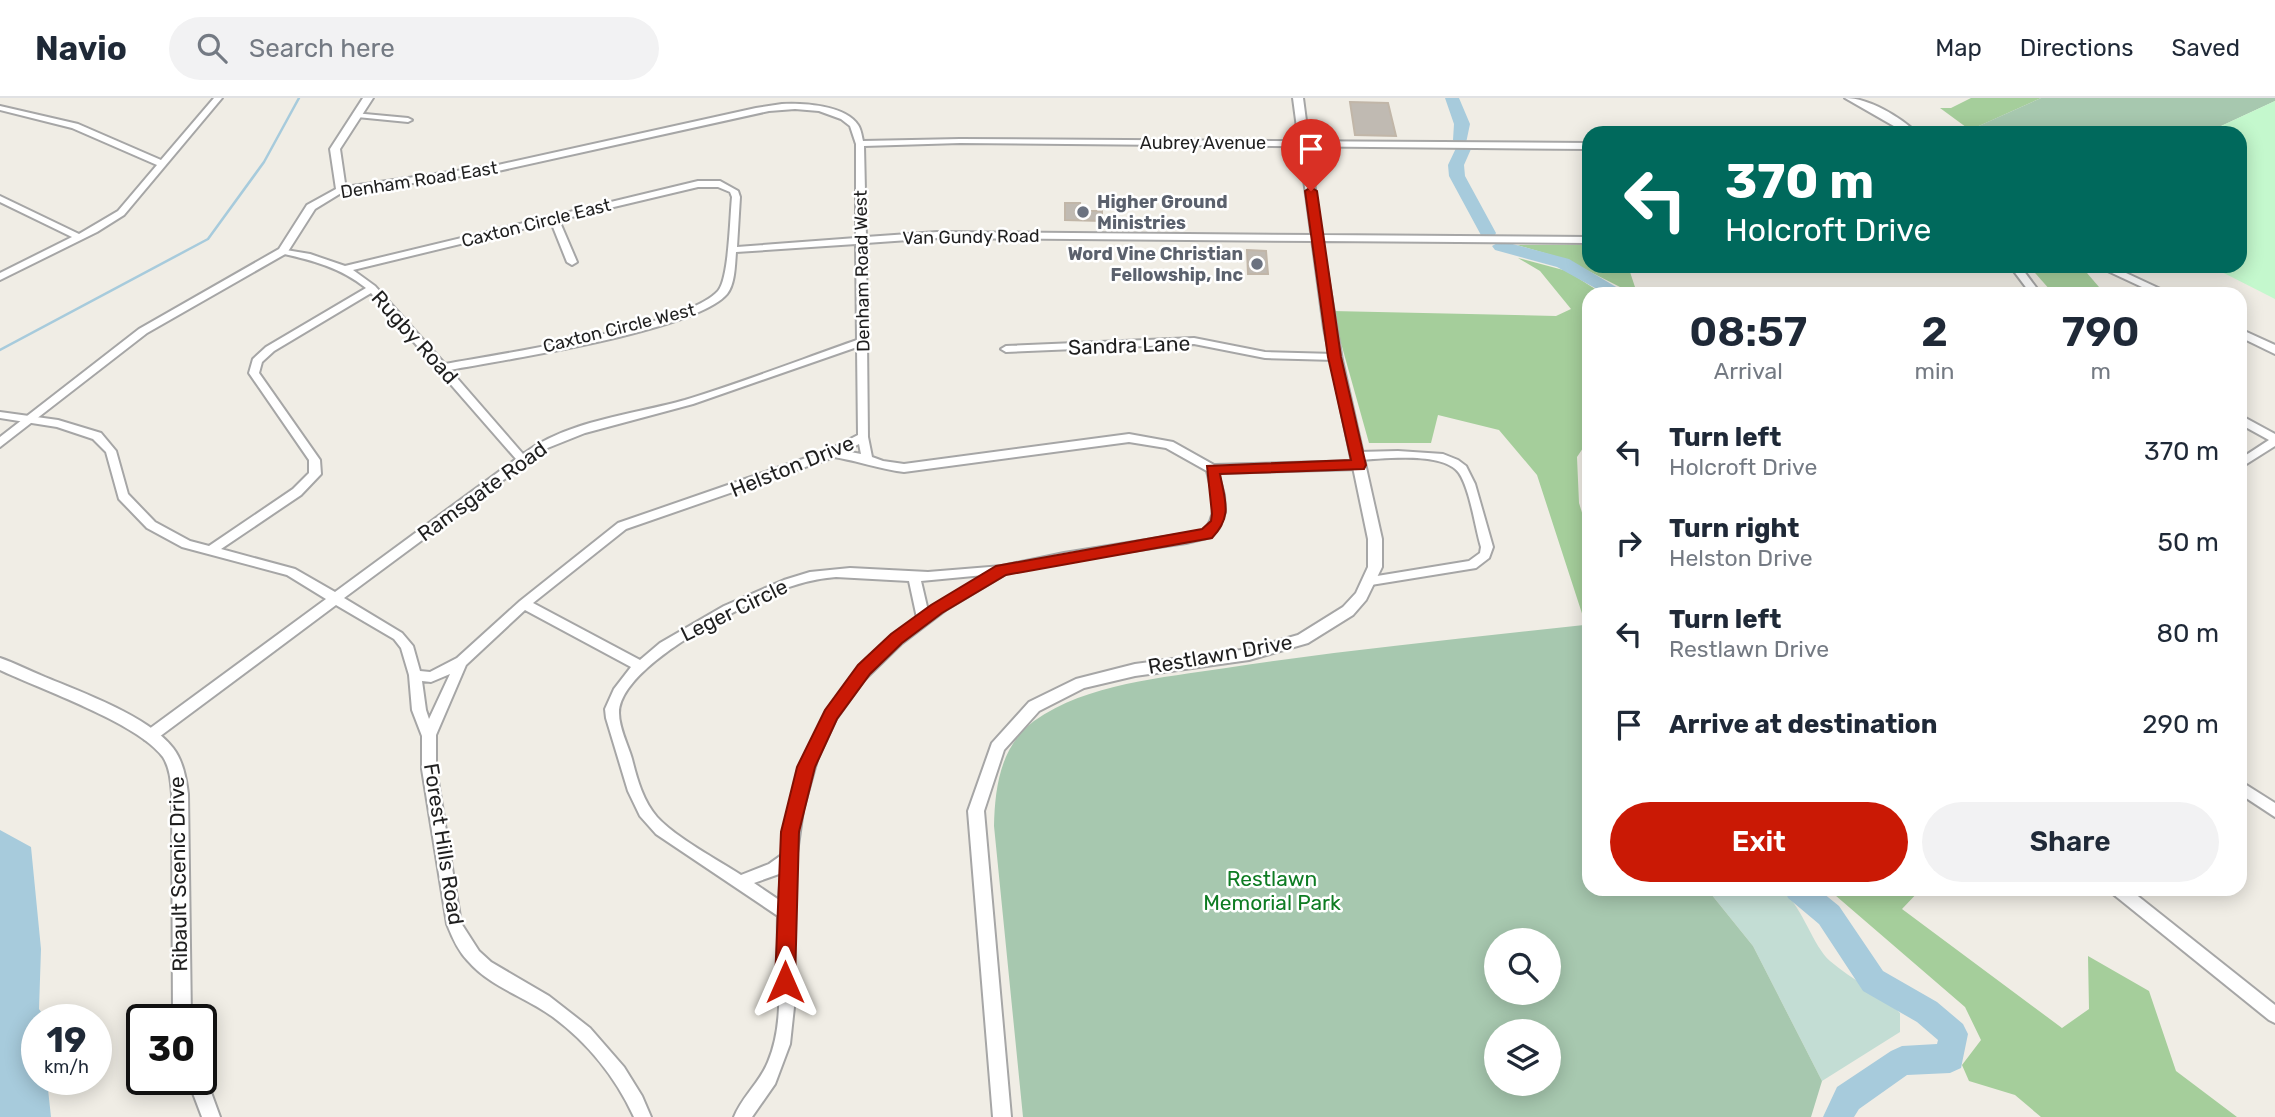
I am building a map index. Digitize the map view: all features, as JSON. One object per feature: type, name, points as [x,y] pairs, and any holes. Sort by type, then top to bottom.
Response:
[{"type":"street","points":[[0,277],[121,213],[218,98]]},
{"type":"street","points":[[341,190],[335,149],[368,98]]},
{"type":"street","points":[[1212,469],[1358,461],[1432,456],[1452,461],[1465,474],[1487,547],[1485,555],[1472,565],[1371,581],[1375,549],[1358,461],[1335,357],[1298,98]]},
{"type":"street","points":[[1850,98],[1902,126]]},
{"type":"street","name":"Denham Road East","points":[[29,418],[143,331],[283,251],[311,207],[341,190],[498,168],[769,108],[805,106],[839,114],[854,125],[860,144]]},
{"type":"street","points":[[0,108],[75,126],[163,164]]},
{"type":"street","points":[[357,115],[408,120]]},
{"type":"street","name":"Aubrey Avenue","points":[[860,144],[926,141],[1582,146]]},
{"type":"street","name":"Denham Road West","points":[[860,144],[863,437]]},
{"type":"street","name":"Caxton Circle East","points":[[346,269],[698,184],[728,186]]},
{"type":"street","name":"Caxton Circle West","points":[[443,368],[626,330],[703,307],[724,291],[736,197],[728,186]]},
{"type":"street","points":[[0,199],[79,237]]},
{"type":"street","points":[[554,219],[572,261]]},
{"type":"street","name":"Van Gundy Road","points":[[731,250],[937,234],[1582,240]]},
{"type":"street","name":"Rugby Road","points":[[283,251],[346,269],[372,288],[522,459]]},
{"type":"street","points":[[2118,273],[2150,287]]},
{"type":"street","points":[[210,551],[297,492],[315,474],[314,460],[254,373],[257,361],[270,349],[372,288]]},
{"type":"street","points":[[2247,336],[2275,350]]},
{"type":"street","name":"Ramsgate Road","points":[[149,736],[541,446],[582,430],[678,405],[863,341]]},
{"type":"street","name":"Sandra Lane","points":[[1006,349],[1194,341],[1265,355],[1335,357]]},
{"type":"street","points":[[0,415],[29,418],[97,436],[111,451],[124,496],[137,514],[164,534],[210,551],[263,562],[291,572],[398,636],[407,646],[415,676],[419,710],[429,736]]},
{"type":"street","points":[[0,443],[29,418]]},
{"type":"street","points":[[2247,423],[2275,440],[2247,459]]},
{"type":"street","name":"Helston Drive","points":[[461,662],[524,604],[622,526],[833,453],[863,437],[867,458],[881,465],[904,468],[1129,438],[1169,445],[1212,469]]},
{"type":"street","points":[[833,453],[867,458]]},
{"type":"street","name":"Leger Circle","points":[[785,912],[742,881],[661,830],[644,812],[636,798],[612,709],[618,691],[642,667],[689,629],[748,599],[791,582],[843,572],[914,577],[1002,570],[1207,534],[1218,523],[1219,514],[1212,469]]},
{"type":"street","points":[[741,1117],[770,1077],[785,1028],[785,912],[789,858],[796,801],[806,767],[831,715],[864,670],[923,618],[1002,570]]},
{"type":"street","points":[[914,577],[923,618]]},
{"type":"street","name":"Restlawn Drive","points":[[1002,1117],[976,810],[986,769],[996,750],[1024,716],[1068,688],[1116,672],[1266,650],[1294,642],[1336,621],[1362,595],[1371,581]]},
{"type":"street","points":[[524,604],[642,667]]},
{"type":"street","points":[[415,676],[430,677],[461,662]]},
{"type":"street","name":"Forest Hills Road","points":[[461,662],[429,736],[429,769],[454,924],[460,940],[478,964],[559,1012],[589,1037],[620,1076],[643,1117]]},
{"type":"street","name":"Ribault Scenic Drive","points":[[0,664],[127,723],[149,736],[170,755],[178,778],[182,1004]]},
{"type":"street","points":[[2247,792],[2275,811]]},
{"type":"street","points":[[742,881],[774,869],[789,858]]},
{"type":"street","points":[[2127,896],[2275,1015]]},
{"type":"street","points":[[203,1095],[211,1117]]},
{"type":"green space","points":[[1971,98],[2041,98],[1979,126],[1965,126],[1940,108],[1951,108]]},
{"type":"green space","points":[[2041,98],[2275,98],[2275,101],[2221,126],[1979,126]]},
{"type":"green space","points":[[2275,101],[2275,299],[2224,273],[2247,273],[2247,126],[2221,126]]},
{"type":"green space","points":[[1517,245],[1582,245],[1582,268],[1565,259]]},
{"type":"green space","points":[[1518,258],[1567,271],[1592,287],[1582,287],[1582,450],[1577,457],[1579,503],[1582,513],[1582,613],[1537,475],[1499,430],[1438,415],[1431,443],[1369,443],[1332,311],[1556,316],[1571,309],[1540,271]]},
{"type":"green space","points":[[1592,273],[1630,273],[1635,287],[1620,287]]},
{"type":"green space","points":[[2035,273],[2087,273],[2099,287],[2047,287]]},
{"type":"green space","name":"Restlawn Memorial Park","points":[[1582,625],[1582,896],[1713,896],[1753,946],[1822,1081],[1811,1117],[1023,1117],[994,826],[998,783],[1014,743],[1034,721],[1055,708],[1102,690],[1177,675]]},
{"type":"green space","points":[[1836,896],[1914,896],[1902,909],[2062,1028],[2089,1009],[2088,956],[2149,991],[2176,1071],[2237,1117],[2041,1117],[2015,1095],[1969,1081],[1962,1065],[1981,1040],[1965,1007]]},
{"type":"shaded area","points":[[0,830],[31,847],[41,949],[39,1004],[21,1004],[21,1095],[49,1095],[51,1117],[0,1117]]},
{"type":"shaded area","points":[[1713,896],[1788,896],[1830,961],[1900,1013],[1900,1032],[1822,1081],[1753,946]]},
{"type":"building","points":[[1350,102],[1388,103],[1396,136],[1355,135]]},
{"type":"building","name":"Higher Ground Ministries","points":[[1065,203],[1080,203],[1079,211],[1102,211],[1102,221],[1065,220]]},
{"type":"building","points":[[1247,250],[1266,251],[1268,274],[1248,274]]},
{"type":"waterway","points":[[0,350],[208,239],[264,162],[299,98]]},
{"type":"waterway","points":[[1452,98],[1462,124],[1461,140]]},
{"type":"waterway","points":[[1463,149],[1456,165],[1457,176],[1488,233]]},
{"type":"waterway","points":[[1501,246],[1563,263],[1606,287]]},
{"type":"waterway","points":[[1806,896],[1829,915],[1873,981],[1927,1012],[1953,1034],[1950,1058],[1902,1061],[1848,1098],[1838,1117]]},
{"type":"place","name":"Higher Ground Ministries","points":[[1083,212]]},
{"type":"place","name":"Word Vine Christian Fellowship, Inc","points":[[1257,264]]},
{"type":"route","points":[[785,982],[785,912],[790,832],[806,767],[817,741],[846,692],[897,638],[937,609],[1002,570],[1063,557],[1207,534],[1218,523],[1219,514],[1212,469],[1359,465],[1335,357],[1311,191]]}]
